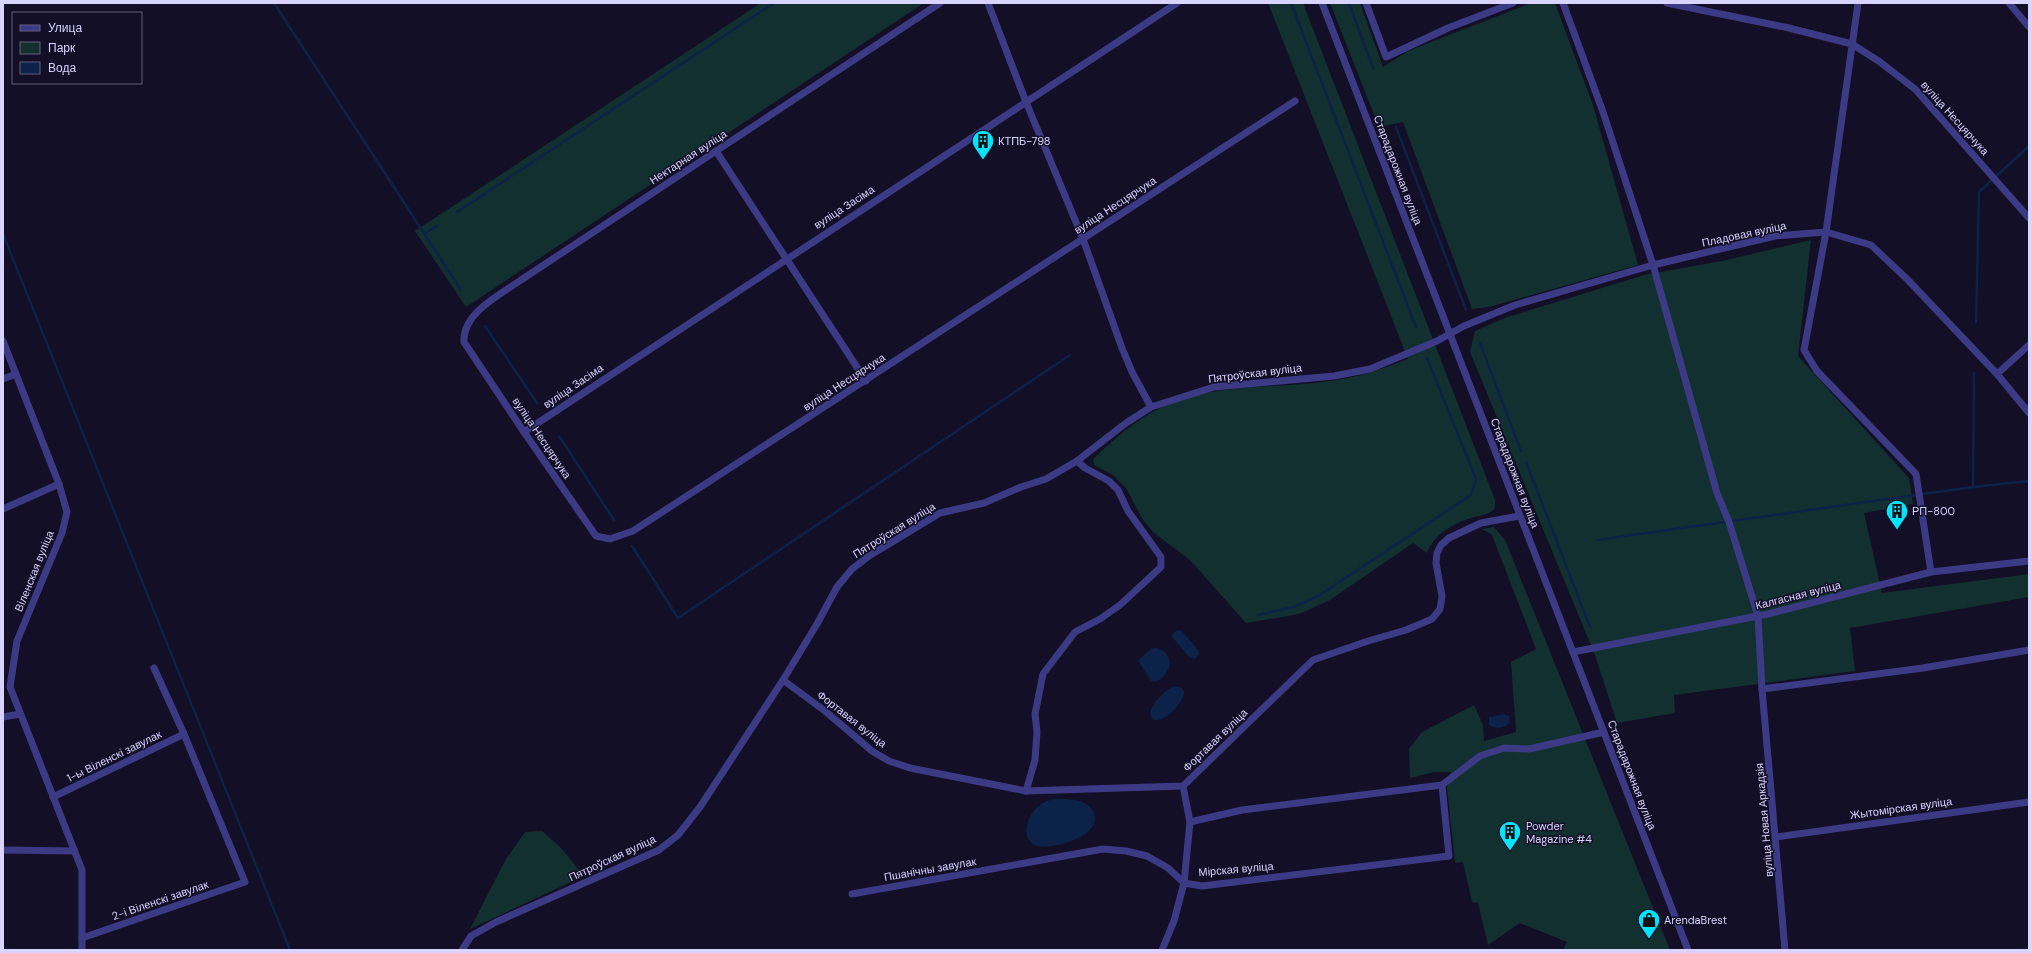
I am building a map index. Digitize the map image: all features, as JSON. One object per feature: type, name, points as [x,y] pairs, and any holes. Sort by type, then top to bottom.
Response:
[{"type":"street","name":"Нектарная вуліца","points":[[464,342],[466,330],[472,320],[492,300],[940,3]]},
{"type":"street","points":[[988,3],[1026,102],[1084,239],[1122,348],[1132,372],[1151,407]]},
{"type":"street","name":"вуліца Засіма","points":[[524,432],[786,258],[1176,3]]},
{"type":"street","name":"Старадарожная вуліца","points":[[1322,3],[1688,950]]},
{"type":"street","points":[[1366,3],[1386,57],[1448,28],[1513,3]]},
{"type":"street","name":"вуліца Новая Аркадзія","points":[[1563,3],[1602,112],[1653,265],[1717,493],[1729,522],[1758,616],[1762,689],[1786,950]]},
{"type":"street","name":"вуліца Несцярчука","points":[[1667,3],[1789,28],[1852,44],[1880,62],[1915,89],[2029,218]]},
{"type":"street","points":[[1858,3],[1826,232],[1804,350],[1817,371],[1916,474],[1931,572]]},
{"type":"street","points":[[2009,3],[2029,27]]},
{"type":"street","name":"вуліца Несцярчука","points":[[464,342],[596,536],[610,539],[633,531],[866,381],[1295,100]]},
{"type":"street","points":[[716,151],[866,381]]},
{"type":"street","name":"Пладовая вуліца","points":[[1450,334],[1516,305],[1653,265],[1775,236],[1826,232],[1871,245],[1907,279],[1997,374],[2029,413]]},
{"type":"street","name":"Пятроўская вуліца","points":[[462,950],[471,936],[496,922],[659,850],[678,835],[726,770],[817,624],[837,587],[852,569],[869,556],[940,513],[984,503],[1021,487],[1046,479],[1077,461],[1126,423],[1151,407],[1214,387],[1334,376],[1370,369],[1450,334]]},
{"type":"street","name":"Віленская вуліца","points":[[3,341],[59,484],[67,512],[62,533],[18,641],[10,687],[82,870],[82,950]]},
{"type":"street","points":[[1997,374],[2029,345]]},
{"type":"street","points":[[3,379],[16,374]]},
{"type":"street","points":[[1026,791],[1035,760],[1037,732],[1035,714],[1043,674],[1075,632],[1100,619],[1120,605],[1161,567],[1161,557],[1128,511],[1118,490],[1109,481],[1085,468],[1077,461]]},
{"type":"street","points":[[3,510],[59,484]]},
{"type":"street","name":"Фортавая вуліца","points":[[783,680],[825,711],[872,751],[889,760],[910,768],[1026,791],[1183,786],[1313,660],[1406,630],[1432,619],[1440,609],[1442,596],[1436,563],[1437,553],[1441,545],[1449,538],[1481,523],[1519,516]]},
{"type":"street","name":"Калгасная вуліца","points":[[1573,652],[1758,616],[1931,572],[2029,561]]},
{"type":"street","points":[[1762,689],[1923,668],[2029,650]]},
{"type":"street","points":[[154,668],[184,734]]},
{"type":"street","points":[[3,717],[20,714]]},
{"type":"street","points":[[1190,822],[1242,810],[1442,785],[1480,756],[1504,748],[1529,749],[1604,732]]},
{"type":"street","name":"1-ы Віленскі завулак","points":[[53,797],[184,734]]},
{"type":"street","name":"2-і Віленскі завулак","points":[[82,938],[245,882],[184,734]]},
{"type":"street","name":"Мірская вуліца","points":[[1012,866],[1103,849],[1126,851],[1152,859],[1168,868],[1184,883],[1202,886],[1449,856],[1442,785]]},
{"type":"street","points":[[1162,950],[1174,921],[1184,883],[1190,822],[1183,786]]},
{"type":"street","name":"Жытомірская вуліца","points":[[1776,837],[2029,802]]},
{"type":"street","points":[[3,850],[74,851]]},
{"type":"street","name":"Пшанічны завулак","points":[[852,894],[1012,866]]},
{"type":"green space","points":[[761,3],[924,3],[466,307],[415,231]]},
{"type":"green space","points":[[1268,3],[1303,3],[1495,500],[1495,508],[1488,513],[1467,519],[1452,526],[1440,534],[1430,546],[1427,553],[1413,543],[1330,600],[1299,614],[1246,623],[1190,560],[1153,532],[1143,520],[1126,488],[1113,475],[1094,465],[1093,459],[1120,435],[1139,421],[1159,408],[1171,403],[1210,392],[1229,389],[1340,380],[1369,373],[1408,359]]},
{"type":"green space","points":[[1330,3],[1360,3],[1383,67],[1408,51],[1531,3],[1555,3],[1593,105],[1638,265],[1489,307],[1472,309],[1403,122],[1379,127]]},
{"type":"green space","points":[[1811,240],[1798,356],[1909,478],[1913,504],[1864,513],[1882,593],[2029,574],[2029,597],[1850,628],[1855,671],[1674,695],[1675,713],[1617,723],[1595,655],[1470,352],[1475,331],[1505,318],[1644,275],[1722,261]]},
{"type":"green space","points":[[1494,527],[1505,540],[1670,950],[1563,950],[1567,942],[1520,923],[1488,945],[1478,903],[1472,902],[1463,862],[1455,863],[1447,787],[1451,772],[1434,772],[1410,778],[1409,749],[1422,732],[1474,705],[1483,725],[1484,741],[1516,732],[1511,662],[1536,649],[1492,535],[1482,529]]},
{"type":"green space","points":[[542,831],[561,848],[584,876],[470,929],[506,859],[525,832]]},
{"type":"water","points":[[1177,630],[1182,631],[1198,650],[1199,654],[1195,659],[1190,658],[1173,638],[1172,635]]},
{"type":"water","points":[[1152,648],[1164,651],[1170,662],[1170,666],[1166,674],[1156,682],[1151,681],[1138,660]]},
{"type":"water","points":[[1174,686],[1182,688],[1184,691],[1181,701],[1168,715],[1158,720],[1153,720],[1150,714],[1153,705],[1166,691]]},
{"type":"water","points":[[1504,714],[1509,716],[1510,723],[1508,725],[1497,728],[1489,725],[1489,717]]},
{"type":"water","points":[[1054,799],[1081,801],[1093,811],[1095,820],[1091,828],[1084,835],[1074,840],[1052,846],[1035,845],[1029,840],[1027,834],[1029,819],[1039,806]]},
{"type":"waterway","points":[[274,3],[461,290]]},
{"type":"waterway","points":[[457,212],[774,3]]},
{"type":"waterway","points":[[1291,3],[1416,327]]},
{"type":"waterway","points":[[1349,3],[1373,68]]},
{"type":"waterway","points":[[1396,127],[1466,310]]},
{"type":"waterway","points":[[1976,322],[1979,192],[2029,146]]},
{"type":"waterway","points":[[425,233],[438,225]]},
{"type":"waterway","points":[[3,234],[290,950]]},
{"type":"waterway","points":[[485,326],[537,403]]},
{"type":"waterway","points":[[1480,343],[1521,451]]},
{"type":"waterway","points":[[632,546],[678,618],[1070,355]]},
{"type":"waterway","points":[[1258,615],[1294,607],[1318,596],[1471,495],[1476,479],[1427,358]]},
{"type":"waterway","points":[[1973,487],[1974,373]]},
{"type":"waterway","points":[[559,436],[614,520]]},
{"type":"waterway","points":[[1526,462],[1590,627]]},
{"type":"waterway","points":[[1597,540],[1973,487],[2029,481]]},
{"type":"place","name":"КТПБ-798","points":[[983,160]]},
{"type":"place","name":"РП-800","points":[[1897,530]]},
{"type":"place","name":"Powder Magazine #4","points":[[1510,852]]},
{"type":"place","name":"ArendaBrest","points":[[1649,940]]}]
